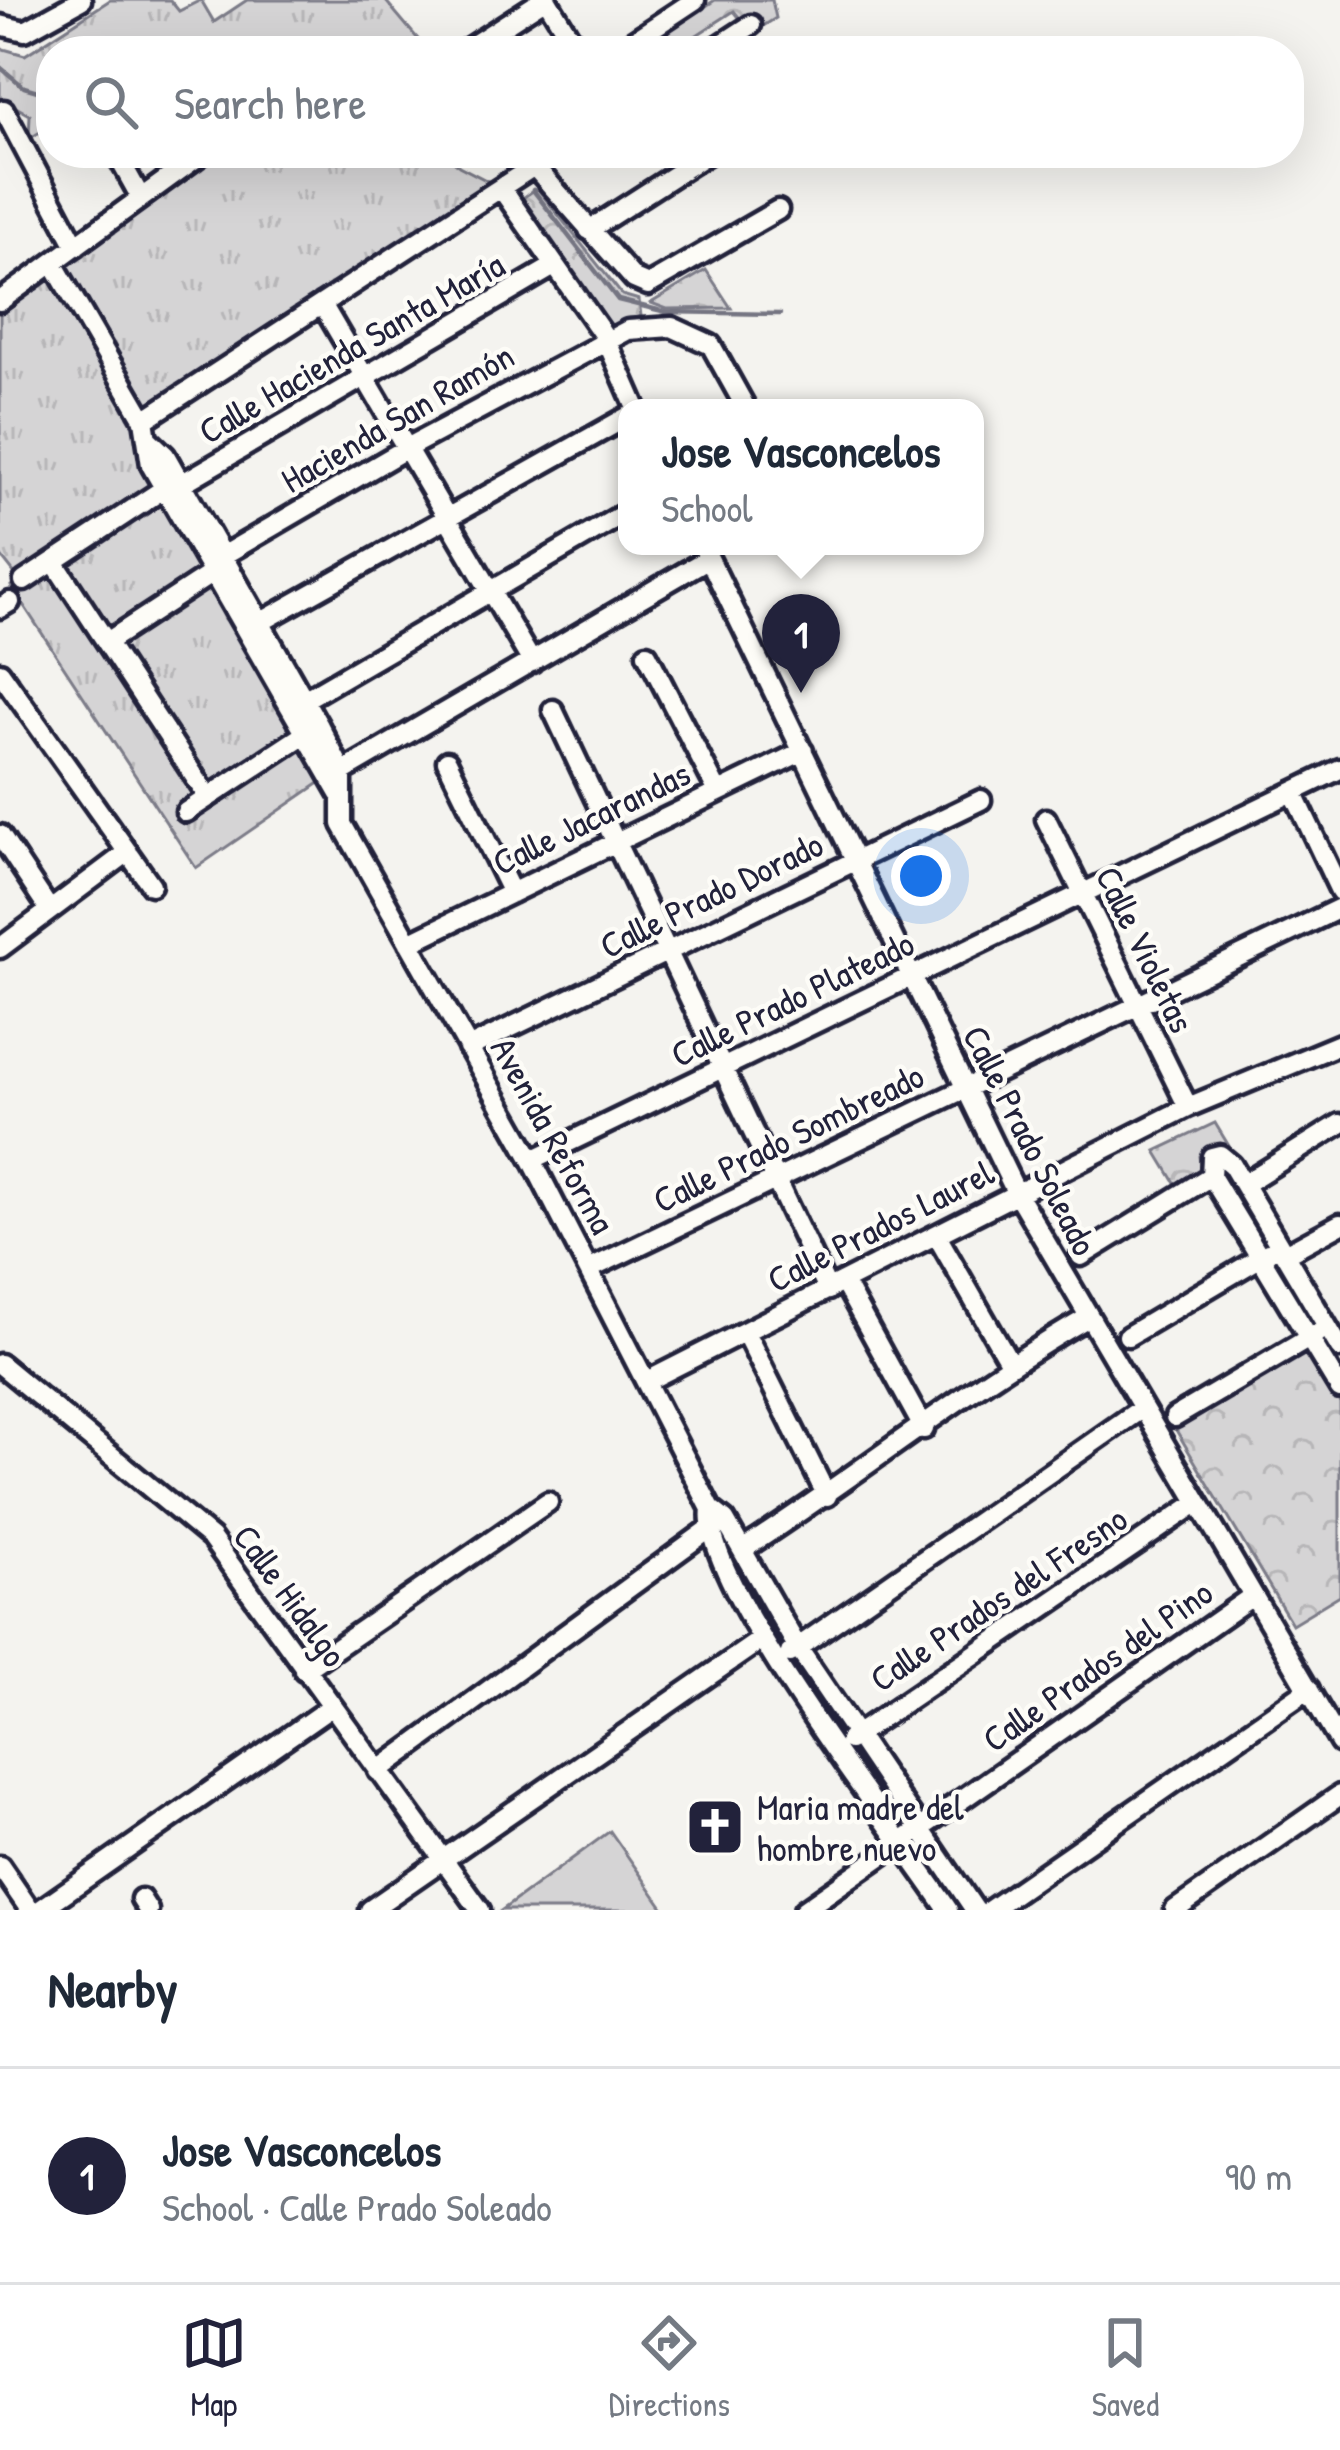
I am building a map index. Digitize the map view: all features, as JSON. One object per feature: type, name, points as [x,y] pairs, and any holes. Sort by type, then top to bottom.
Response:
[{"type":"street","points":[[0,25],[25,31],[81,0]]},
{"type":"street","points":[[488,36],[544,0],[568,36]]},
{"type":"street","points":[[641,36],[695,0]]},
{"type":"street","points":[[734,36],[751,25]]},
{"type":"street","points":[[4,110],[76,246]]},
{"type":"street","points":[[124,168],[141,198]]},
{"type":"street","points":[[0,300],[182,168]]},
{"type":"street","points":[[144,420],[531,168]]},
{"type":"street","points":[[536,168],[634,279],[648,285],[778,210]]},
{"type":"street","points":[[589,230],[686,168]]},
{"type":"street","points":[[501,188],[605,337],[633,399]]},
{"type":"street","name":"Avenida Reforma","points":[[53,262],[312,730],[338,782],[343,824],[532,1160],[649,1380],[711,1509],[725,1520],[798,1648],[856,1735],[948,1910]]},
{"type":"street","name":"Calle Hacienda Santa María","points":[[24,580],[173,486],[554,266]]},
{"type":"street","points":[[322,304],[532,662]]},
{"type":"street","points":[[605,337],[649,326],[693,335],[711,345],[741,399]]},
{"type":"street","name":"Hacienda San Ramón","points":[[107,642],[218,564],[406,448],[605,337]]},
{"type":"street","points":[[255,626],[618,422]]},
{"type":"street","points":[[304,700],[618,517]]},
{"type":"street","points":[[338,782],[701,555]]},
{"type":"street","name":"Calle Prado Soleado","points":[[707,555],[1016,1192],[1340,1742]]},
{"type":"street","points":[[54,562],[208,797]]},
{"type":"street","name":"Avenida Reforma","points":[[255,626],[304,700],[312,730]]},
{"type":"street","points":[[647,654],[718,792]]},
{"type":"street","points":[[0,672],[151,885]]},
{"type":"street","points":[[553,710],[775,1180],[924,1429]]},
{"type":"street","points":[[186,812],[312,730]]},
{"type":"street","name":"Calle Jacarandas","points":[[409,943],[802,751]]},
{"type":"street","points":[[447,761],[512,893]]},
{"type":"street","name":"Calle Prado Plateado","points":[[532,1160],[1340,769]]},
{"type":"street","points":[[1293,792],[1340,891]]},
{"type":"street","name":"Calle Prado Dorado","points":[[469,1048],[981,800]]},
{"type":"street","name":"Calle Violetas","points":[[1046,820],[1135,1007],[1189,1107]]},
{"type":"street","points":[[0,836],[49,909]]},
{"type":"street","points":[[0,948],[128,852]]},
{"type":"street","name":"Calle Prado Sombreado","points":[[590,1269],[1340,908]]},
{"type":"street","name":"Calle Prados Laurel","points":[[649,1380],[1189,1107],[1340,1044]]},
{"type":"street","points":[[1244,1184],[1340,1124]]},
{"type":"street","points":[[1340,1346],[1244,1184],[1220,1155],[1208,1163],[1211,1176],[1340,1389]]},
{"type":"street","points":[[1081,1256],[1211,1176]]},
{"type":"street","points":[[1128,1336],[1259,1258],[1340,1224]]},
{"type":"street","points":[[937,1236],[1010,1363]]},
{"type":"street","points":[[742,1550],[924,1429],[1010,1363],[1087,1318]]},
{"type":"street","points":[[1175,1417],[1327,1327]]},
{"type":"street","points":[[745,1332],[827,1496]]},
{"type":"street","name":"Calle Hidalgo","points":[[0,1364],[211,1538],[480,1910]]},
{"type":"street","points":[[776,1662],[1141,1409]]},
{"type":"street","points":[[304,1670],[548,1502]]},
{"type":"street","name":"Calle Prados del Fresno","points":[[838,1749],[1197,1503]]},
{"type":"street","points":[[378,1771],[708,1530],[711,1509]]},
{"type":"street","name":"Avenida Reforma","points":[[708,1530],[776,1662],[838,1749],[975,1910]]},
{"type":"street","name":"Calle Prados del Pino","points":[[804,1910],[1251,1597]]},
{"type":"street","points":[[370,1910],[762,1639]]},
{"type":"street","points":[[990,1910],[1309,1689]]},
{"type":"street","points":[[40,1910],[331,1707]]},
{"type":"street","points":[[1175,1910],[1340,1795]]},
{"type":"street","points":[[0,1866],[30,1910]]},
{"type":"green space","points":[[110,0],[170,0],[179,11],[201,0],[214,22],[247,0],[385,0],[415,36],[54,36]]},
{"type":"green space","points":[[715,0],[772,0],[776,18],[760,28],[751,15],[742,21],[734,11],[695,36],[661,36]]},
{"type":"green space","points":[[0,48],[25,55],[36,48],[36,135],[29,139],[30,115],[0,98]]},
{"type":"green space","points":[[189,168],[463,168],[501,188],[144,420],[137,410],[128,417],[334,773],[196,868],[11,586],[19,579],[0,555],[0,300]]},
{"type":"green space","points":[[537,188],[622,295],[639,300],[641,316],[609,326],[523,207],[524,197]]},
{"type":"green space","points":[[706,270],[731,308],[667,309],[651,303]]},
{"type":"green space","points":[[1215,1123],[1235,1156],[1220,1145],[1207,1146],[1199,1156],[1201,1170],[1176,1184],[1156,1151]]},
{"type":"green space","points":[[1306,1351],[1340,1401],[1340,1595],[1292,1624],[1176,1430]]},
{"type":"green space","points":[[610,1831],[665,1910],[502,1910]]},
{"type":"waterway","points":[[0,67],[36,91]]},
{"type":"waterway","points":[[533,190],[618,300],[666,312],[780,314]]},
{"type":"place","name":"Jose Vasconcelos","points":[[801,693]]},
{"type":"place","name":"Maria madre del hombre nuevo","points":[[715,1827]]}]
